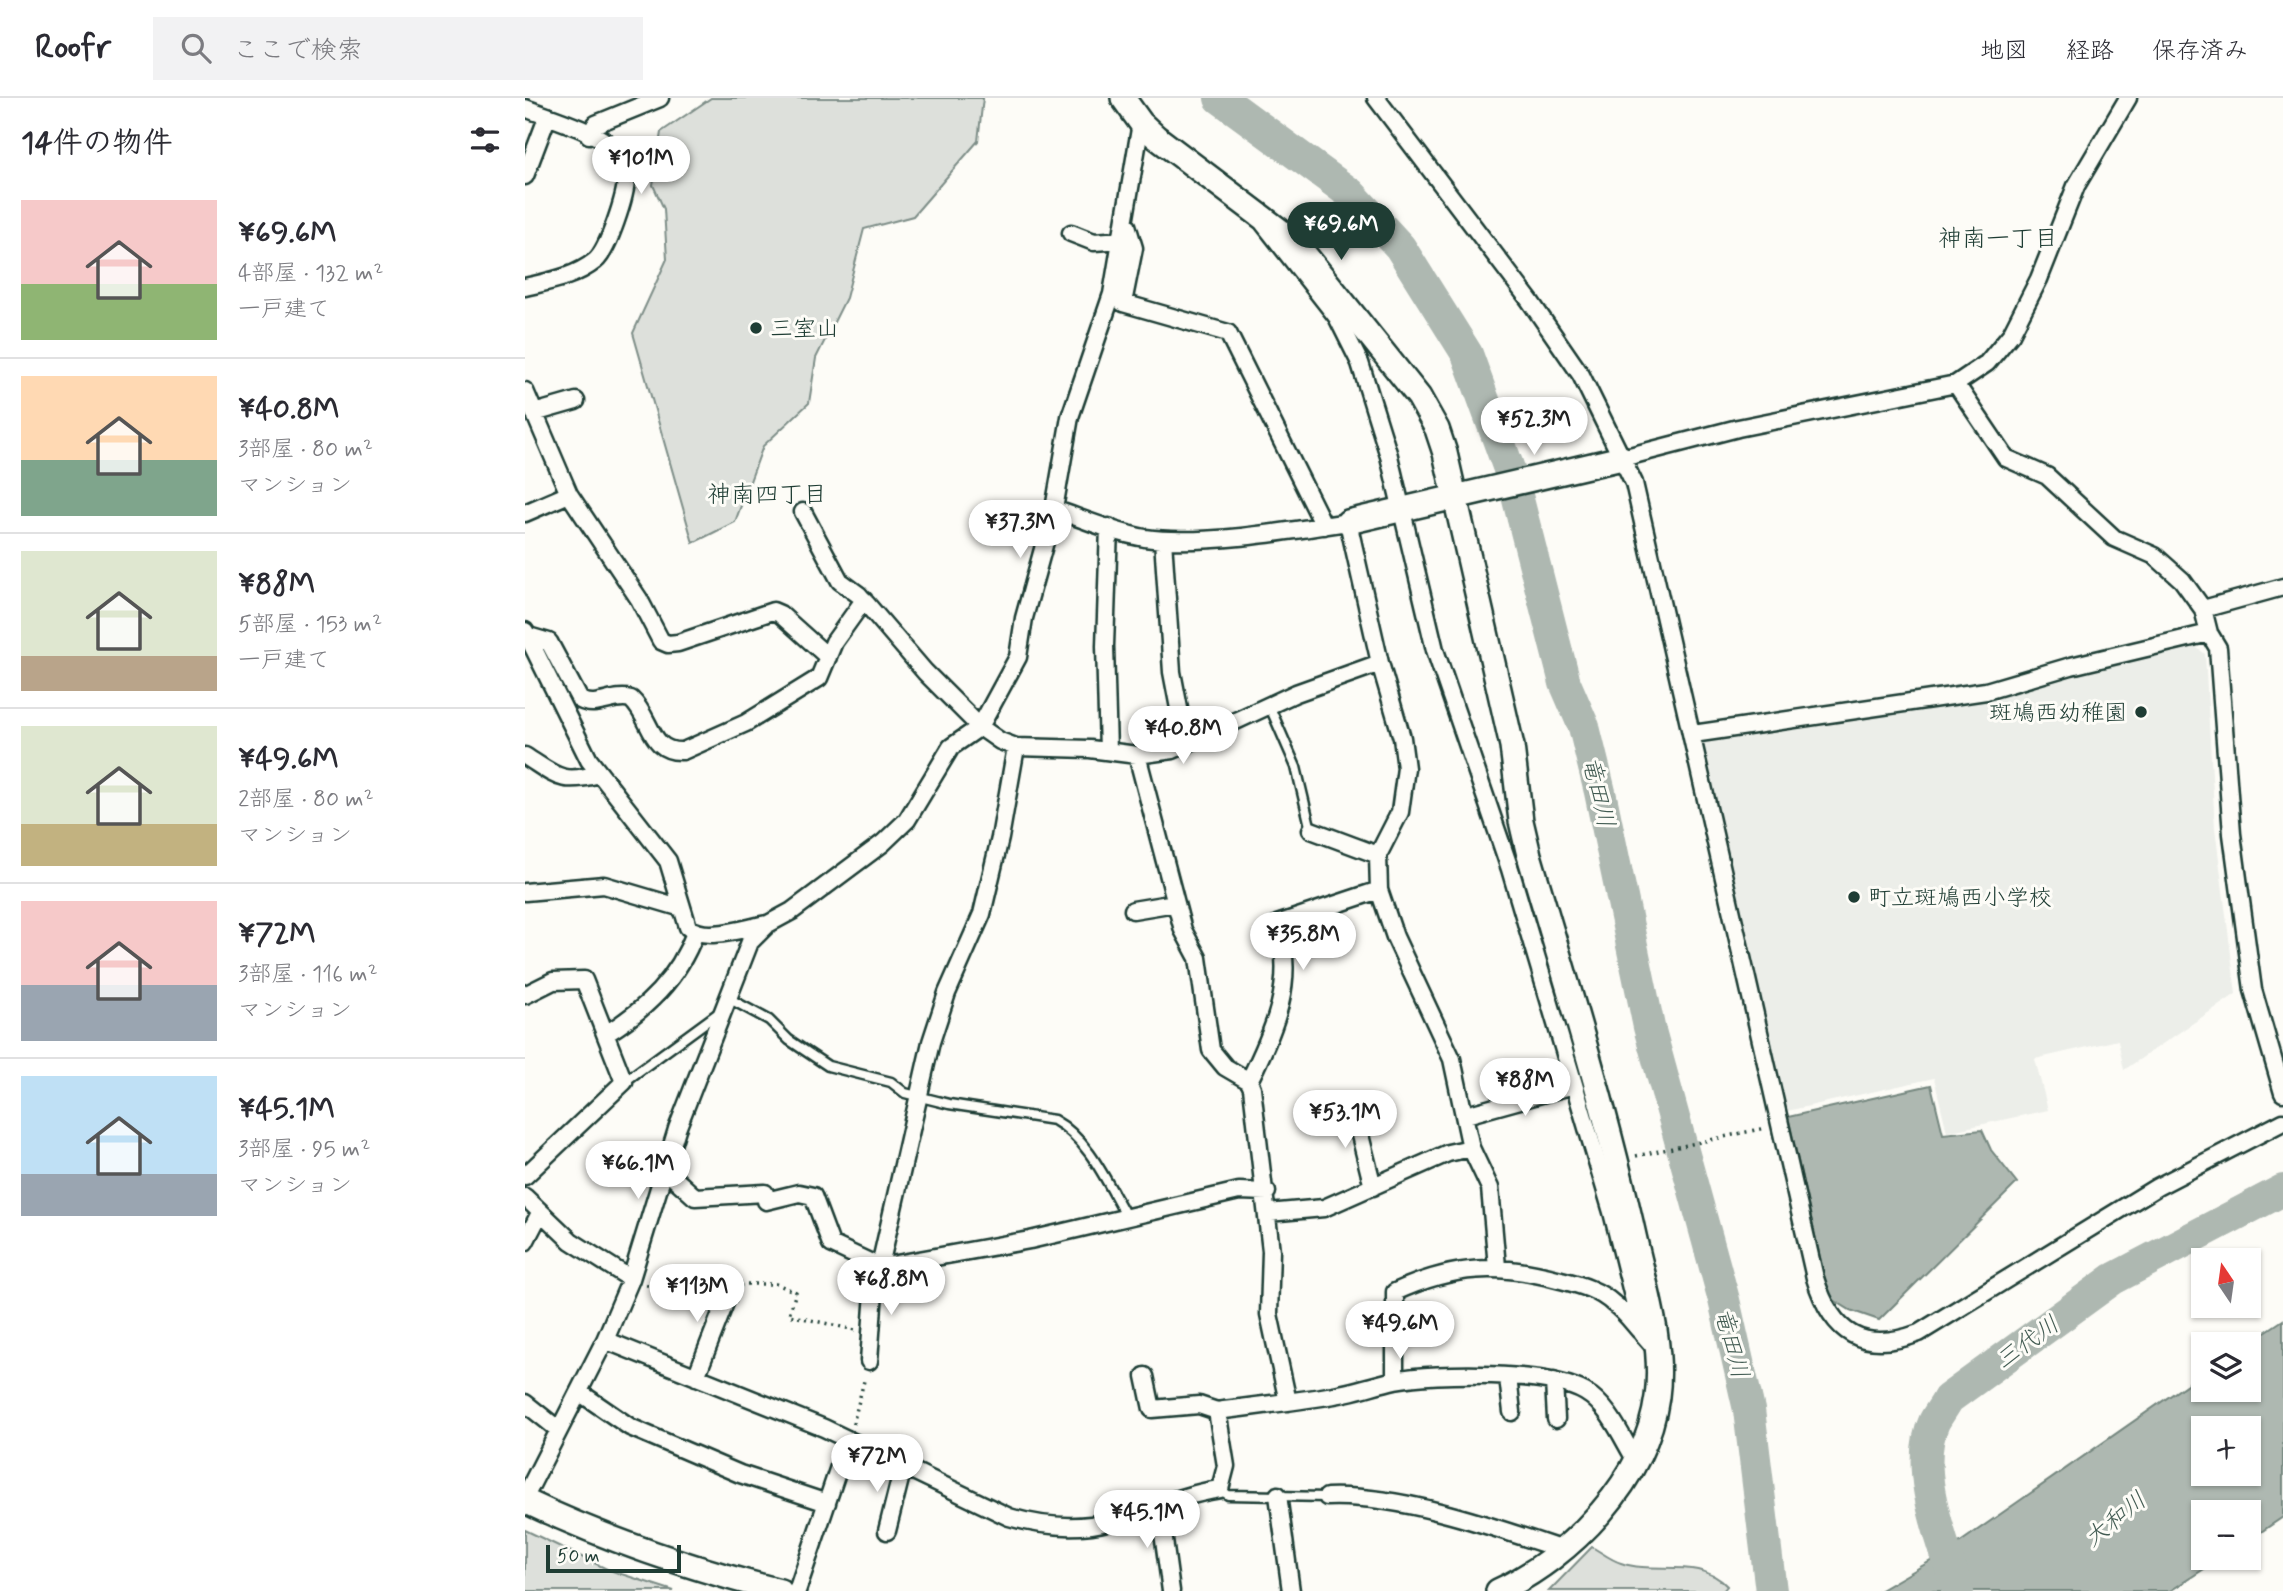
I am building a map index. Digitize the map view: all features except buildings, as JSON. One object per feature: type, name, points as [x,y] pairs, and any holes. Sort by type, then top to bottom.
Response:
[{"type":"street","points":[[1123,98],[1141,123],[1295,242],[1419,397],[1437,429],[1456,498],[1512,746],[1521,821],[1529,856],[1595,1076],[1617,1161],[1657,1395],[1652,1421],[1635,1459],[1617,1489],[1589,1526],[1525,1579],[1498,1591]]},
{"type":"street","points":[[1376,98],[1581,375],[1635,483],[1693,734],[1711,831],[1780,1125],[1823,1304],[1833,1321],[1851,1335],[1870,1342],[1896,1342],[1919,1333],[2157,1187],[2283,1122]]},
{"type":"street","points":[[1054,509],[1109,527],[1163,540],[1324,526],[1456,498],[1738,428],[1956,384],[1987,363],[2011,334],[2039,279],[2076,186],[2128,98]]},
{"type":"street","points":[[589,135],[596,124],[650,100]]},
{"type":"street","points":[[525,176],[535,109],[616,150],[624,165],[626,179],[608,241],[598,259],[580,272],[525,287]]},
{"type":"street","points":[[780,1591],[730,1579],[638,1548],[525,1499],[579,1392],[631,1279],[664,1170],[750,942],[768,924],[818,893],[883,843],[915,810],[951,747],[980,727],[1018,657],[1024,618],[1054,509],[1070,417],[1112,294],[1141,123]]},
{"type":"street","points":[[1258,212],[1268,232],[1348,335],[1375,408],[1403,510],[1435,649],[1510,869],[1649,1341]]},
{"type":"street","points":[[1124,216],[1134,247],[1123,303],[1228,333],[1324,526]]},
{"type":"street","points":[[1071,233],[1094,242],[1122,240]]},
{"type":"street","points":[[1956,384],[2006,458],[2047,476],[2114,538],[2155,556],[2182,580],[2203,609],[2209,633],[2218,648],[2232,834],[2253,990],[2283,1093]]},
{"type":"street","points":[[525,391],[569,495],[639,599],[661,641],[668,644],[678,643],[773,611],[780,614],[828,657]]},
{"type":"street","points":[[534,413],[576,401]]},
{"type":"street","points":[[525,513],[569,495]]},
{"type":"street","points":[[803,512],[840,580],[864,600],[925,672],[980,727],[1000,741],[1016,747],[1155,754],[1187,745],[1269,705],[1380,663]]},
{"type":"street","points":[[1348,522],[1380,663],[1402,738],[1406,768],[1400,812],[1378,855],[1378,890],[1395,937],[1453,1059],[1471,1148],[1490,1188],[1497,1267]]},
{"type":"street","points":[[1108,751],[1105,646],[1109,527]]},
{"type":"street","points":[[1163,540],[1172,672],[1187,745]]},
{"type":"street","points":[[2203,609],[2283,587]]},
{"type":"street","points":[[526,634],[549,642],[580,700],[597,703],[614,698],[631,699],[661,747],[671,752],[683,751],[746,723],[820,678],[834,642],[864,600]]},
{"type":"street","points":[[1693,734],[1986,691],[2085,662],[2209,633]]},
{"type":"street","points":[[526,634],[589,760],[668,861],[688,927],[695,933],[768,924]]},
{"type":"street","points":[[869,1362],[880,1267],[931,1042],[947,993],[982,914],[1000,838],[1016,747]]},
{"type":"street","points":[[1137,755],[1175,904],[1187,942],[1198,958],[1211,1050],[1225,1067],[1249,1081]]},
{"type":"street","points":[[525,756],[562,779],[574,781],[600,774]]},
{"type":"street","points":[[1311,830],[1378,855]]},
{"type":"street","points":[[525,892],[604,885],[682,908]]},
{"type":"street","points":[[1288,1402],[1269,1314],[1271,1251],[1267,1192],[1249,1081],[1273,1032],[1282,993],[1285,961],[1277,924],[1378,890]]},
{"type":"street","points":[[1133,910],[1175,904]]},
{"type":"street","points":[[605,1034],[639,1013],[673,976],[695,933]]},
{"type":"street","points":[[525,995],[553,981],[584,980],[624,1082],[525,1176]]},
{"type":"street","points":[[1465,1115],[1574,1085]]},
{"type":"street","points":[[1352,1103],[1373,1187]]},
{"type":"street","points":[[1268,1213],[1325,1208],[1448,1153],[1471,1148]]},
{"type":"street","points":[[664,1170],[695,1198],[765,1193],[766,1201],[799,1193],[813,1196],[831,1244],[880,1267],[1128,1219],[1239,1191],[1267,1192]]},
{"type":"street","points":[[525,1197],[571,1241],[631,1279]]},
{"type":"street","points":[[525,1242],[540,1213]]},
{"type":"street","points":[[1395,1380],[1395,1292],[1425,1279],[1497,1267],[1535,1273],[1589,1287],[1614,1303],[1649,1341]]},
{"type":"street","points":[[696,1377],[732,1285]]},
{"type":"street","points":[[604,1340],[848,1440],[1009,1517],[1026,1522],[1083,1526],[1109,1521],[1179,1496],[1220,1489],[1226,1466],[1217,1411]]},
{"type":"street","points":[[1145,1376],[1152,1409],[1199,1405],[1217,1411],[1369,1389],[1395,1380],[1443,1376],[1554,1381],[1583,1391],[1601,1404],[1635,1459]]},
{"type":"street","points":[[1508,1377],[1512,1412]]},
{"type":"street","points":[[1554,1381],[1556,1419]]},
{"type":"street","points":[[579,1392],[630,1427],[740,1474],[827,1503]]},
{"type":"street","points":[[525,1404],[559,1430]]},
{"type":"street","points":[[797,1591],[848,1440]]},
{"type":"street","points":[[887,1531],[903,1467]]},
{"type":"street","points":[[1278,1495],[1291,1591]]},
{"type":"street","points":[[1327,1497],[1350,1496],[1391,1503],[1489,1525],[1563,1550]]},
{"type":"street","points":[[1159,1504],[1171,1591]]},
{"type":"lane","points":[[1269,705],[1296,767],[1311,830]]},
{"type":"lane","points":[[624,1082],[728,1003],[769,1020],[814,1060],[891,1082],[905,1093],[949,1104],[1054,1120],[1068,1127],[1087,1151],[1128,1219]]},
{"type":"lane","points":[[1220,1489],[1228,1495],[1327,1497]]},
{"type":"path","points":[[1617,1161],[1780,1125]]},
{"type":"path","points":[[631,1279],[654,1287],[776,1284],[796,1292],[789,1315],[871,1333]]},
{"type":"path","points":[[848,1440],[869,1362]]},
{"type":"shaded area","points":[[711,98],[983,98],[978,141],[913,216],[864,229],[846,298],[816,358],[809,403],[763,446],[735,522],[693,543],[633,333],[667,259],[664,209],[653,185],[661,132]]},
{"type":"shaded area","points":[[2191,643],[2205,654],[2215,828],[2236,994],[2124,1070],[2118,1040],[2035,1059],[2048,1110],[1947,1132],[1934,1078],[1787,1111],[1702,743],[1986,699],[2077,671]]},
{"type":"shaded area","points":[[525,1530],[609,1570],[674,1591],[525,1591]]},
{"type":"shaded area","points":[[1592,1547],[1617,1562],[1634,1566],[1704,1571],[1727,1586],[1723,1591],[1549,1591]]},
{"type":"water","points":[[1931,1085],[1943,1134],[1982,1130],[1991,1150],[2017,1183],[1879,1320],[1850,1310],[1829,1297],[1788,1117]]},
{"type":"water","name":"大和川","points":[[2283,1320],[2283,1517],[2261,1532],[2261,1500],[2191,1500],[2191,1570],[2202,1570],[2170,1591],[1879,1591],[1946,1552],[2191,1381],[2191,1402],[2261,1402],[2261,1335]]},
{"type":"waterway","name":"竜田川","points":[[1220,98],[1351,194],[1400,247],[1467,354],[1513,480],[1565,683],[1584,727],[1600,792],[1649,1027],[1724,1300],[1749,1410],[1771,1591]]},
{"type":"waterway","name":"三代川","points":[[1958,1591],[1938,1530],[1928,1484],[1928,1441],[1934,1422],[1948,1399],[2113,1279],[2283,1190]]},
{"type":"place","name":"三室山","points":[[756,328]]},
{"type":"place","name":"斑鳩西幼稚園","points":[[2141,712]]},
{"type":"place","name":"町立斑鳩西小学校","points":[[1854,897]]},
{"type":"district","name":"神南一丁目","points":[[1998,238]]},
{"type":"district","name":"神南四丁目","points":[[767,494]]}]
